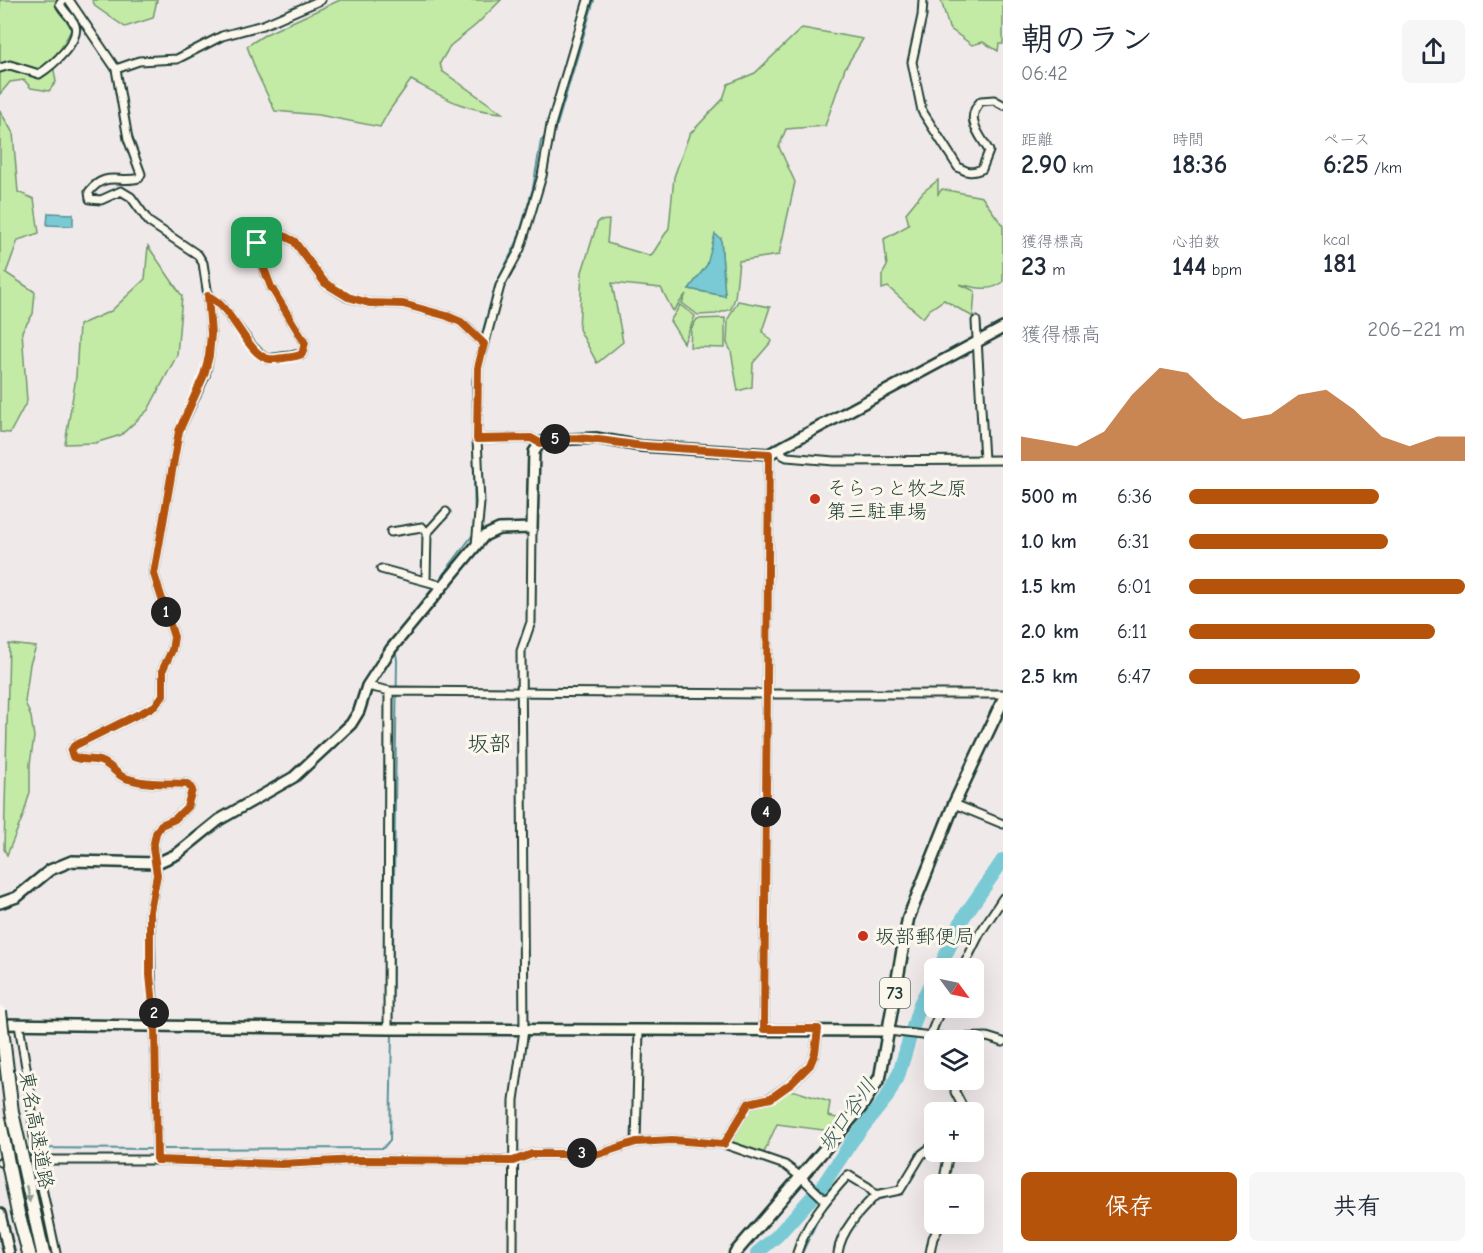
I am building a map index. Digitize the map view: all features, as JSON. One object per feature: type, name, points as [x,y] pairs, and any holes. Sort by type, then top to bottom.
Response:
[{"type":"highway","name":"東名高速道路","points":[[0,1012],[12,1112],[43,1253]]},
{"type":"highway","name":"東名高速道路","points":[[0,1123],[18,1213],[29,1253]]},
{"type":"main road","name":"73","points":[[735,1253],[803,1179],[861,1107],[880,1077],[908,920],[954,804],[1003,700]]},
{"type":"street","points":[[0,68],[10,65],[39,74],[48,69],[72,43],[76,33],[75,23],[60,4],[63,0]]},
{"type":"street","points":[[69,0],[116,69],[128,139],[141,174],[140,178],[134,180],[122,177],[95,184],[89,192],[90,199],[101,200],[121,191],[131,197],[149,222],[198,255],[203,263],[211,334],[204,375],[179,431],[154,574],[174,637],[172,650],[163,669],[163,695],[155,706],[90,737],[74,746],[71,751],[73,757],[80,760],[102,761],[119,775],[130,780],[188,784],[192,790],[187,807],[175,819],[161,825],[156,833],[153,848],[157,875],[150,911],[150,975],[155,1026],[157,1157]]},
{"type":"street","points":[[116,69],[139,61],[177,59],[222,36],[263,25],[321,0]]},
{"type":"street","points":[[476,545],[480,503],[477,439],[478,368],[482,342],[500,286],[520,249],[542,176],[551,125],[588,0]]},
{"type":"street","points":[[923,0],[922,16],[912,62],[922,111],[958,167],[973,173],[982,169],[989,151],[975,126],[972,114],[975,107],[981,101],[993,100],[1003,105]]},
{"type":"street","points":[[208,296],[221,305],[262,356],[268,359],[297,357],[302,354],[305,343],[271,287],[259,255],[257,237],[261,231],[268,228],[294,241],[325,283],[348,297],[369,303],[403,304],[447,316],[461,322],[482,342]]},
{"type":"street","points":[[976,321],[984,460]]},
{"type":"street","points":[[513,1253],[514,1100],[524,1030],[521,651],[531,622],[534,452],[540,443],[549,440],[596,438],[641,446],[769,454],[1003,328]]},
{"type":"street","points":[[477,439],[531,438],[540,443]]},
{"type":"street","points":[[780,448],[783,455],[787,457],[834,461],[1003,460]]},
{"type":"street","points":[[764,1029],[769,454]]},
{"type":"street","points":[[427,533],[446,512]]},
{"type":"street","points":[[391,532],[422,527],[427,533],[428,582]]},
{"type":"street","points":[[0,903],[17,897],[50,870],[72,861],[157,864],[177,854],[219,820],[294,777],[351,724],[359,711],[368,686],[392,649],[484,536],[499,530],[532,528]]},
{"type":"street","points":[[381,569],[442,586]]},
{"type":"street","points":[[368,686],[390,691],[1003,694]]},
{"type":"street","points":[[388,1029],[390,691]]},
{"type":"street","points":[[954,804],[1003,824]]},
{"type":"street","points":[[968,958],[985,925],[1003,898]]},
{"type":"street","points":[[0,1024],[524,1030],[818,1029],[889,1031],[924,1035]]},
{"type":"street","points":[[19,1025],[30,1091],[36,1157],[56,1253]]},
{"type":"street","points":[[724,1144],[749,1103],[771,1098],[792,1083],[810,1065],[815,1053],[818,1029]]},
{"type":"street","points":[[636,1142],[639,1030]]},
{"type":"street","points":[[984,1036],[1003,1042]]},
{"type":"street","points":[[0,1162],[36,1157],[157,1157],[282,1164],[355,1160],[513,1161],[532,1154],[599,1154],[636,1142],[672,1140],[724,1144],[786,1165],[825,1200]]},
{"type":"street","points":[[838,1253],[840,1241],[861,1210],[876,1195],[900,1190],[924,1152]]},
{"type":"street","points":[[797,1253],[825,1200],[848,1175],[868,1187],[876,1195]]},
{"type":"street","points":[[0,1214],[9,1253]]},
{"type":"street","points":[[930,1253],[935,1234]]},
{"type":"green space","points":[[0,0],[60,0],[71,30],[53,64],[56,82],[49,91],[31,88],[24,80],[10,82],[0,94]]},
{"type":"green space","points":[[92,0],[157,0],[153,18],[125,27],[96,7]]},
{"type":"green space","points":[[340,0],[501,0],[476,25],[450,46],[440,63],[442,71],[502,113],[465,106],[444,98],[411,80],[380,127],[319,115],[275,111],[247,46],[266,34]]},
{"type":"green space","points":[[941,0],[1003,0],[1003,44],[999,44],[998,51],[983,42],[972,45],[949,28]]},
{"type":"green space","points":[[802,28],[863,39],[845,68],[825,126],[786,129],[779,147],[795,182],[779,255],[739,261],[735,298],[731,309],[716,314],[698,315],[682,303],[686,294],[673,311],[661,288],[612,283],[623,342],[597,363],[579,329],[582,272],[598,221],[609,220],[607,243],[651,256],[669,228],[674,177],[689,135],[723,99],[728,84],[755,73]],"holes":[[[721,239],[725,296],[689,289],[707,265]]]},
{"type":"green space","points":[[0,111],[13,133],[18,192],[34,199],[39,233],[18,240],[6,273],[35,292],[33,314],[22,331],[27,401],[10,433],[0,432]]},
{"type":"green space","points":[[938,180],[938,194],[942,189],[982,197],[1003,226],[1003,282],[987,288],[959,284],[975,291],[973,317],[944,300],[929,310],[923,318],[888,287],[882,289],[882,275],[887,266],[884,239],[909,225],[906,213],[923,192]]},
{"type":"green space","points":[[148,246],[182,296],[177,355],[148,410],[121,435],[95,443],[65,444],[76,377],[79,325],[111,311],[145,279]]},
{"type":"green space","points":[[738,301],[770,307],[762,331],[772,341],[753,363],[752,387],[738,391],[731,351],[727,343],[728,319]]},
{"type":"green space","points":[[680,305],[695,316],[684,343],[670,321]]},
{"type":"green space","points":[[725,318],[725,348],[690,347],[691,329],[697,319]]},
{"type":"green space","points":[[9,644],[36,647],[30,664],[25,702],[31,717],[34,737],[30,764],[30,792],[7,855],[4,849]]},
{"type":"green space","points":[[781,1090],[795,1091],[830,1102],[828,1116],[841,1119],[831,1131],[777,1124],[762,1157],[727,1143],[749,1103]]},
{"type":"water","points":[[48,213],[73,214],[73,226],[47,225]]},
{"type":"water","points":[[715,234],[721,239],[725,296],[689,289],[707,265]]},
{"type":"waterway","points":[[553,128],[557,125],[594,0]]},
{"type":"waterway","points":[[481,338],[495,286],[517,242],[533,188],[541,141],[547,135]]},
{"type":"waterway","points":[[475,526],[472,381],[480,344]]},
{"type":"waterway","points":[[399,633],[475,532]]},
{"type":"waterway","points":[[392,1026],[397,660],[395,648]]},
{"type":"waterway","name":"坂口谷川","points":[[944,958],[963,918],[1003,860]]},
{"type":"waterway","name":"坂口谷川","points":[[757,1253],[777,1236],[823,1185],[852,1141],[887,1097],[899,1073],[924,996]]},
{"type":"waterway","points":[[160,1149],[383,1148],[390,1140],[392,1032]]},
{"type":"waterway","points":[[25,1148],[154,1149]]},
{"type":"waterway","name":"坂口谷川","points":[[823,1185],[827,1189]]},
{"type":"waterway","points":[[802,1253],[820,1215]]},
{"type":"place","name":"そらっと牧之原 第三駐車場","points":[[815,499]]},
{"type":"place","name":"坂部郵便局","points":[[863,936]]},
{"type":"district","name":"坂部","points":[[489,743]]},
{"type":"route","points":[[268,228],[294,241],[325,283],[348,297],[369,303],[403,304],[461,322],[484,344],[478,368],[477,439],[531,438],[540,443],[549,440],[596,438],[641,446],[769,454],[764,1029],[818,1029],[815,1053],[810,1065],[792,1083],[771,1098],[749,1103],[724,1144],[672,1140],[636,1142],[599,1154],[532,1154],[513,1161],[355,1160],[282,1164],[157,1160],[155,1026],[150,975],[150,911],[157,875],[153,848],[156,833],[161,825],[175,819],[187,807],[192,790],[188,784],[130,780],[119,775],[102,761],[80,760],[73,757],[71,751],[74,746],[90,737],[155,706],[163,695],[163,669],[172,650],[174,637],[170,618],[157,589],[154,574],[179,431],[204,375],[209,356],[211,334],[208,296],[221,305],[262,356],[268,359],[297,357],[302,354],[305,343],[271,287],[257,243],[257,237],[261,231],[268,228]]}]
